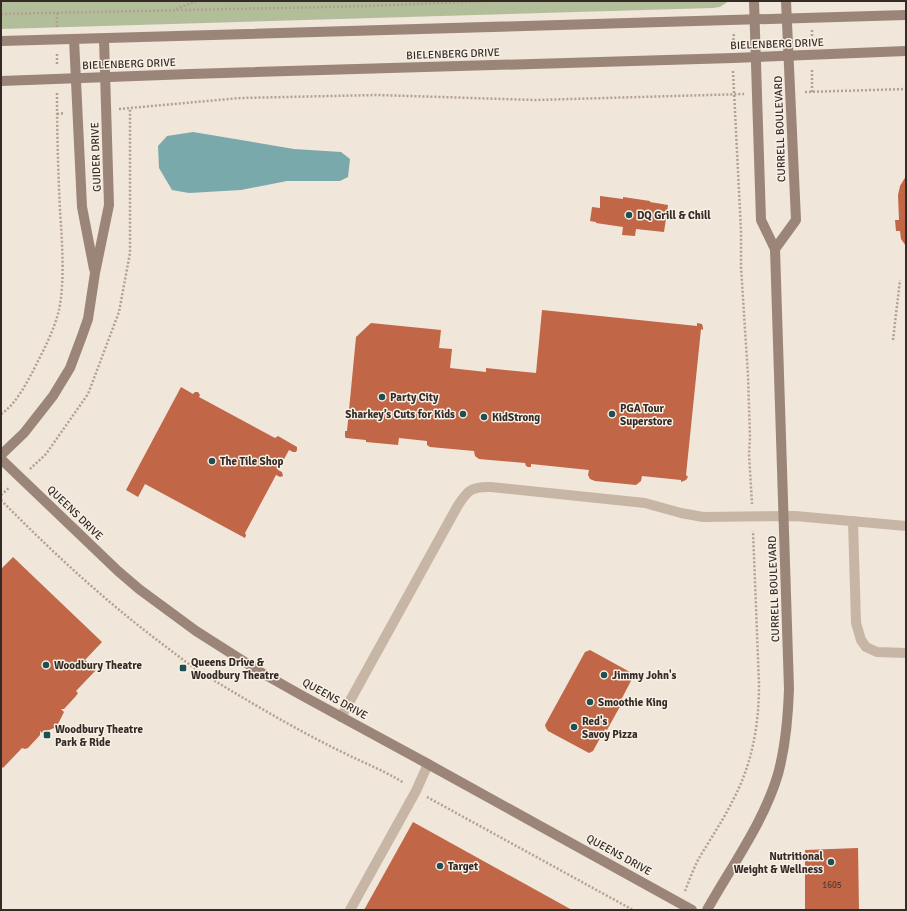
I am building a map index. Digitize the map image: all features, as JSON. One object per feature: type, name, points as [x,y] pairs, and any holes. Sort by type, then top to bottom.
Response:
[{"type":"street","name":"CURRELL BOULEVARD","points":[[707,910],[766,805],[778,775],[786,737],[790,689],[775,249],[761,220],[754,1]]},
{"type":"street","name":"CURRELL BOULEVARD","points":[[775,249],[796,220],[786,1]]},
{"type":"street","points":[[1,41],[906,15]]},
{"type":"street","name":"GUIDER DRIVE","points":[[74,39],[82,207],[95,273]]},
{"type":"street","name":"GUIDER DRIVE","points":[[1,455],[24,433],[46,407],[67,373],[88,319],[95,273],[109,205],[104,39]]},
{"type":"street","name":"BIELENBERG DRIVE","points":[[1,81],[906,51]]},
{"type":"street","name":"QUEENS DRIVE","points":[[1,459],[118,571],[180,620],[262,673],[692,910]]},
{"type":"lane","points":[[341,717],[462,498],[470,490],[480,486],[645,503],[681,513],[703,517],[783,516],[906,526]]},
{"type":"lane","points":[[853,521],[856,623],[858,634],[863,643],[871,650],[885,654],[906,653]]},
{"type":"lane","points":[[350,910],[416,791],[428,764]]},
{"type":"path","points":[[174,10],[197,1]]},
{"type":"path","points":[[1,14],[370,6],[485,1]]},
{"type":"path","points":[[812,92],[906,89]]},
{"type":"path","points":[[106,110],[255,98],[377,95],[536,100],[734,95],[741,268],[748,376],[749,458],[752,500]]},
{"type":"path","points":[[1,414],[7,410],[28,380],[46,345],[57,318],[62,279],[57,114],[78,112]]},
{"type":"path","points":[[893,340],[900,280]]},
{"type":"path","points":[[1,500],[48,546],[115,606],[195,668],[268,712],[342,752],[384,770],[397,779]]},
{"type":"path","points":[[694,870],[727,813],[738,790],[752,753],[756,734],[759,696],[753,538]]},
{"type":"path","points":[[434,801],[633,910]]},
{"type":"green space","points":[[1,1],[729,1],[720,7],[713,8],[1,29]]},
{"type":"water","points":[[193,132],[294,149],[341,152],[350,159],[348,177],[340,181],[287,181],[241,190],[189,193],[172,190],[159,168],[158,146],[167,136]]},
{"type":"building","points":[[906,176],[906,246],[901,239],[900,231],[896,231],[895,220],[899,220],[898,195],[900,186]]},
{"type":"building","name":"DQ Grill & Chill","points":[[600,196],[623,199],[623,197],[668,205],[664,232],[636,229],[635,236],[622,235],[623,227],[590,221],[592,207],[600,208]]},
{"type":"building","points":[[542,310],[697,326],[697,323],[702,324],[703,330],[701,329],[686,475],[688,477],[686,480],[681,482],[681,480],[642,476],[641,481],[636,485],[595,481],[590,479],[588,475],[589,470],[531,464],[531,467],[528,467],[525,463],[479,459],[475,456],[474,451],[430,447],[427,445],[427,441],[399,438],[398,445],[366,442],[366,440],[345,437],[345,431],[347,431],[356,337],[371,323],[441,330],[439,348],[452,349],[450,368],[486,372],[486,368],[536,373]]},
{"type":"building","name":"The Tile Shop","points":[[181,387],[193,394],[198,392],[200,395],[199,397],[275,438],[278,436],[297,447],[296,452],[289,450],[278,470],[282,472],[283,476],[280,477],[276,475],[245,533],[245,538],[145,484],[138,497],[126,490]]},
{"type":"building","name":"Woodbury Theatre","points":[[13,557],[102,642],[85,660],[96,670],[76,691],[78,693],[76,696],[64,709],[61,709],[64,712],[58,724],[54,728],[42,733],[40,731],[40,735],[28,748],[22,748],[3,768],[1,766],[1,569]]},
{"type":"building","points":[[590,650],[630,672],[633,677],[621,700],[623,701],[607,730],[605,729],[593,751],[589,753],[548,731],[545,725],[585,652]]},
{"type":"building","name":"Target","points":[[413,822],[572,910],[364,910]]},
{"type":"building","points":[[858,848],[859,910],[805,910],[805,850]]},
{"type":"place","name":"DQ Grill & Chill","points":[[629,215]]},
{"type":"place","name":"Party City","points":[[382,397]]},
{"type":"place","name":"Sharkey’s Cuts for Kids","points":[[463,414]]},
{"type":"place","name":"PGA Tour Superstore","points":[[612,414]]},
{"type":"place","name":"KidStrong","points":[[484,417]]},
{"type":"place","name":"The Tile Shop","points":[[212,461]]},
{"type":"place","name":"Woodbury Theatre","points":[[46,665]]},
{"type":"place","name":"Queens Drive & Woodbury Theatre","points":[[183,668]]},
{"type":"place","name":"Jimmy John's","points":[[604,675]]},
{"type":"place","name":"Smoothie King","points":[[590,702]]},
{"type":"place","name":"Red's Savoy Pizza","points":[[574,727]]},
{"type":"place","name":"Woodbury Theatre Park & Ride","points":[[47,735]]},
{"type":"place","name":"Nutritional Weight & Wellness","points":[[831,862]]},
{"type":"place","name":"Target","points":[[440,866]]}]
